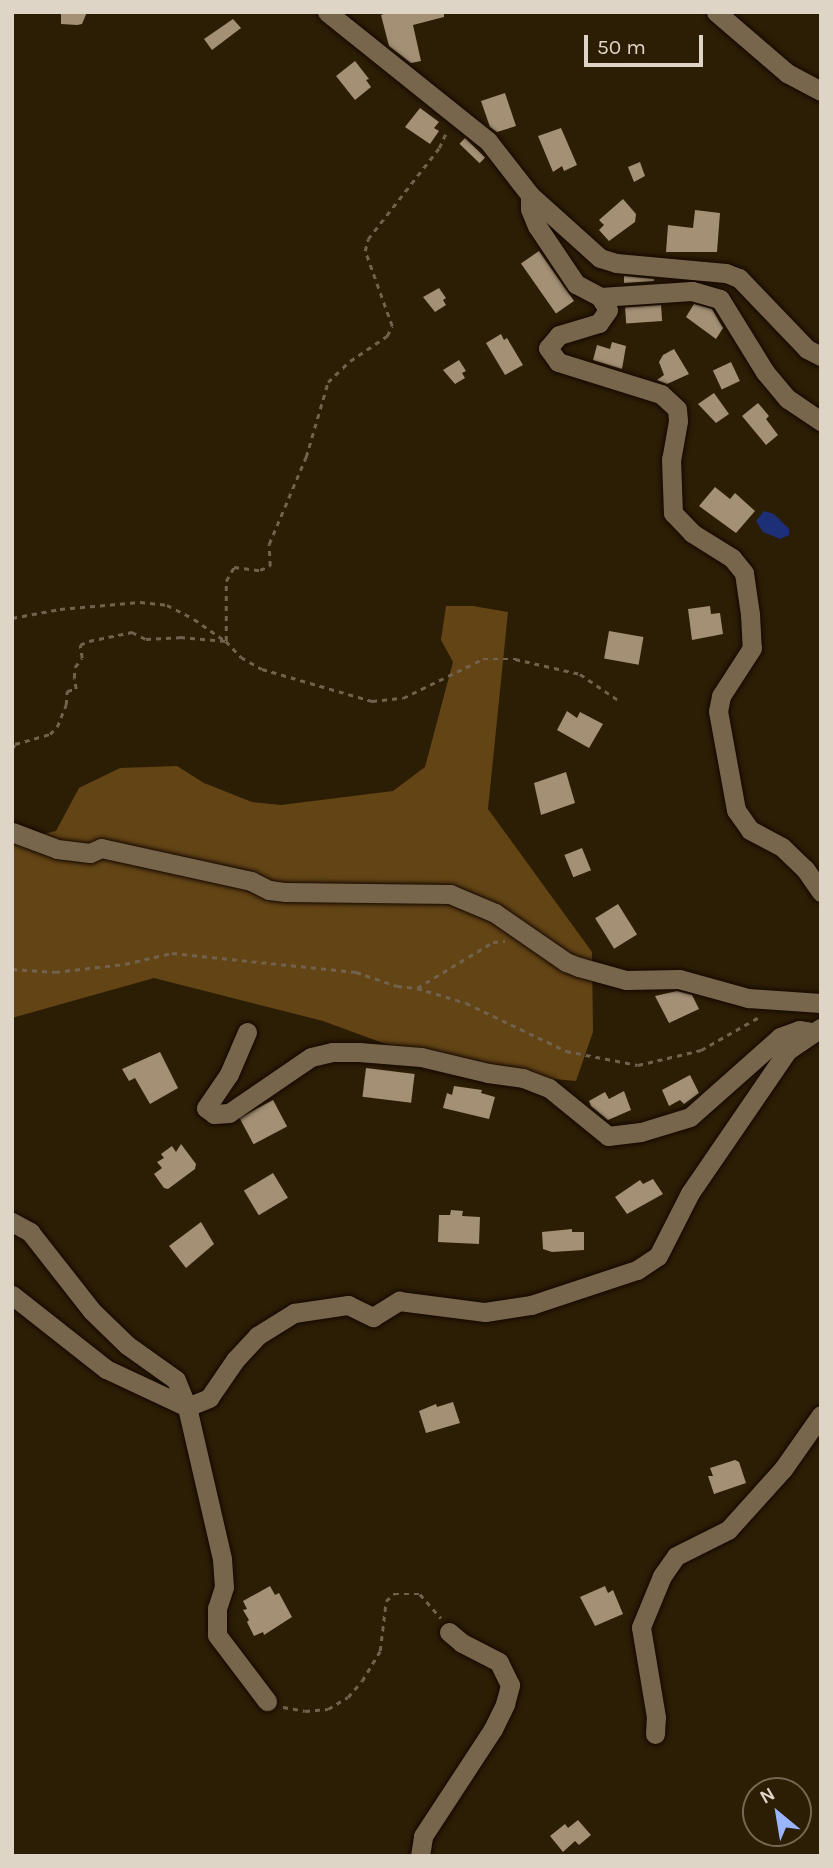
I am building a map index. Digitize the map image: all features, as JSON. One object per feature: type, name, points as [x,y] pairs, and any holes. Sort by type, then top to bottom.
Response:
[{"type":"street","points":[[327,12],[488,141],[530,195],[600,258],[616,263],[726,273],[739,278],[807,349],[821,356]]},
{"type":"street","points":[[716,12],[787,73],[821,91]]},
{"type":"street","points":[[530,195],[530,209],[537,226],[576,284],[600,297],[608,310],[599,323],[559,335],[548,348],[558,362],[661,394],[677,409],[678,421],[671,458],[673,513],[692,533],[732,558],[744,573],[752,648],[721,696],[718,711],[736,810],[750,830],[813,867],[821,892]]},
{"type":"street","points":[[600,297],[692,291],[720,299],[765,372],[788,399],[821,421]]},
{"type":"street","points":[[12,832],[57,849],[90,853],[101,848],[251,881],[269,890],[450,894],[495,914],[566,962],[626,981],[679,979],[748,998],[821,1003]]},
{"type":"street","points":[[247,1032],[229,1074],[206,1108],[214,1114],[229,1113],[311,1057],[332,1052],[359,1052],[421,1057],[488,1073],[523,1078],[549,1088],[608,1136],[641,1132],[690,1117],[780,1037],[799,1030],[816,1030]]},
{"type":"street","points":[[187,1408],[209,1398],[234,1360],[257,1336],[294,1313],[348,1305],[373,1317],[399,1301],[485,1312],[531,1305],[637,1270],[658,1256],[710,1161],[788,1050],[816,1030]]},
{"type":"street","points":[[12,1222],[30,1232],[92,1311],[127,1345],[176,1380],[187,1408],[222,1559],[224,1587],[217,1608],[217,1635],[267,1701]]},
{"type":"street","points":[[12,1295],[106,1368],[187,1408]]},
{"type":"street","points":[[656,1734],[641,1627],[662,1576],[676,1556],[727,1530],[783,1469],[821,1415]]},
{"type":"street","points":[[420,1856],[423,1836],[493,1729],[505,1704],[510,1685],[499,1662],[491,1655],[462,1643],[449,1632]]},
{"type":"path","points":[[226,642],[226,581],[234,567],[260,570],[270,566],[269,544],[306,457],[328,382],[350,361],[387,336],[392,326],[365,251],[368,239],[439,148],[455,114]]},
{"type":"path","points":[[12,618],[61,609],[140,602],[167,605],[226,642],[241,657],[262,669],[372,701],[403,698],[482,659],[515,659],[580,674],[621,702]]},
{"type":"path","points":[[12,749],[15,744],[50,734],[57,726],[66,705],[67,691],[76,689],[75,667],[82,658],[80,645],[132,632],[146,639],[180,637],[226,642]]},
{"type":"path","points":[[417,988],[493,942],[536,940]]},
{"type":"path","points":[[12,969],[55,972],[125,964],[172,953],[356,972],[397,986],[417,988],[484,1011],[566,1051],[638,1065],[701,1050],[786,1000]]},
{"type":"path","points":[[267,1701],[305,1711],[328,1709],[348,1697],[380,1651],[386,1601],[394,1594],[420,1594],[437,1611],[449,1632]]},
{"type":"shaded area","points":[[446,606],[473,606],[508,612],[488,809],[592,952],[593,1032],[576,1081],[488,1073],[421,1057],[323,1021],[154,978],[12,1018],[12,825],[29,837],[56,831],[79,788],[120,768],[177,766],[204,783],[252,802],[281,805],[393,791],[425,767],[453,662],[441,640]]},
{"type":"water","points":[[764,511],[774,514],[789,529],[789,535],[780,539],[763,532],[756,521]]},
{"type":"building","points":[[61,12],[87,12],[82,24],[77,25],[61,24]]},
{"type":"building","points":[[389,12],[444,12],[444,17],[413,25],[421,61],[411,63],[389,46],[381,15]]},
{"type":"building","points":[[233,19],[241,28],[212,50],[204,39]]},
{"type":"building","points":[[355,61],[369,79],[366,80],[371,87],[355,100],[336,76]]},
{"type":"building","points":[[505,93],[516,126],[497,132],[490,127],[481,101]]},
{"type":"building","points":[[420,108],[439,122],[434,128],[439,131],[430,144],[405,127]]},
{"type":"building","points":[[561,128],[577,165],[564,171],[562,166],[553,172],[538,136]]},
{"type":"building","points":[[465,138],[485,157],[480,163],[459,144]]},
{"type":"building","points":[[640,162],[645,176],[634,182],[628,167]]},
{"type":"building","points":[[623,199],[636,214],[635,222],[609,241],[599,230],[604,225],[599,220]]},
{"type":"building","points":[[695,210],[720,213],[717,252],[666,252],[668,225],[693,228]]},
{"type":"building","points":[[539,251],[574,301],[556,314],[521,264]]},
{"type":"building","points":[[624,276],[654,279],[654,281],[624,283]]},
{"type":"building","points":[[439,288],[446,298],[443,300],[446,305],[435,312],[423,297]]},
{"type":"building","points":[[694,304],[712,309],[723,328],[716,339],[686,317]]},
{"type":"building","points":[[661,305],[662,321],[626,323],[625,308]]},
{"type":"building","points":[[501,334],[504,340],[507,338],[523,365],[505,375],[486,343]]},
{"type":"building","points":[[612,342],[626,346],[622,369],[593,360],[597,345],[610,349]]},
{"type":"building","points":[[674,349],[689,374],[667,384],[657,380],[664,375],[659,362],[663,355]]},
{"type":"building","points":[[459,360],[466,371],[462,373],[465,378],[455,384],[443,370]]},
{"type":"building","points":[[731,362],[740,381],[722,389],[713,370]]},
{"type":"building","points":[[714,393],[729,414],[716,423],[698,404]]},
{"type":"building","points":[[758,403],[769,416],[766,419],[778,435],[766,445],[742,416]]},
{"type":"building","points":[[715,487],[730,499],[735,493],[755,511],[736,533],[699,506]]},
{"type":"building","points":[[710,606],[711,614],[720,613],[723,634],[692,640],[688,609]]},
{"type":"building","points":[[609,631],[643,637],[639,665],[604,659]]},
{"type":"building","points":[[567,711],[577,718],[580,712],[603,724],[589,748],[557,730]]},
{"type":"building","points":[[566,772],[575,803],[541,815],[534,783]]},
{"type":"building","points":[[582,848],[591,870],[573,877],[564,855]]},
{"type":"building","points":[[618,904],[637,935],[614,949],[595,918]]},
{"type":"building","points":[[677,991],[692,995],[699,1009],[669,1023],[655,996]]},
{"type":"building","points":[[160,1052],[178,1088],[150,1104],[135,1078],[129,1081],[122,1069]]},
{"type":"building","points":[[366,1068],[415,1074],[411,1103],[362,1097]]},
{"type":"building","points":[[690,1075],[699,1093],[684,1104],[680,1100],[669,1106],[662,1090]]},
{"type":"building","points":[[454,1086],[482,1090],[481,1093],[495,1097],[489,1119],[443,1108],[447,1093],[452,1095]]},
{"type":"building","points":[[624,1091],[631,1110],[608,1120],[591,1106],[589,1101],[605,1092],[609,1099]]},
{"type":"building","points":[[273,1100],[287,1126],[254,1144],[239,1118]]},
{"type":"building","points":[[181,1144],[196,1164],[195,1169],[168,1189],[164,1188],[154,1174],[162,1168],[157,1162],[164,1158],[161,1154],[172,1146],[176,1152]]},
{"type":"building","points":[[273,1173],[288,1198],[259,1215],[244,1191]]},
{"type":"building","points":[[653,1179],[663,1194],[627,1214],[615,1197],[640,1180],[643,1184]]},
{"type":"building","points":[[451,1210],[463,1211],[462,1216],[480,1217],[479,1244],[438,1242],[439,1215],[450,1215]]},
{"type":"building","points":[[201,1222],[214,1244],[186,1268],[169,1246]]},
{"type":"building","points":[[572,1229],[572,1232],[584,1232],[584,1250],[552,1252],[543,1249],[542,1232]]},
{"type":"building","points":[[453,1402],[460,1423],[426,1433],[419,1411],[436,1404],[437,1407]]},
{"type":"building","points":[[735,1460],[739,1462],[746,1483],[714,1494],[708,1476],[713,1476],[710,1468]]},
{"type":"building","points":[[270,1586],[275,1595],[279,1593],[292,1617],[264,1635],[263,1632],[254,1636],[243,1610],[247,1609],[243,1601]]},
{"type":"building","points":[[605,1586],[608,1593],[613,1590],[623,1614],[595,1626],[580,1597]]},
{"type":"building","points":[[578,1820],[591,1835],[579,1845],[575,1841],[563,1852],[550,1836],[565,1824],[568,1828]]}]
